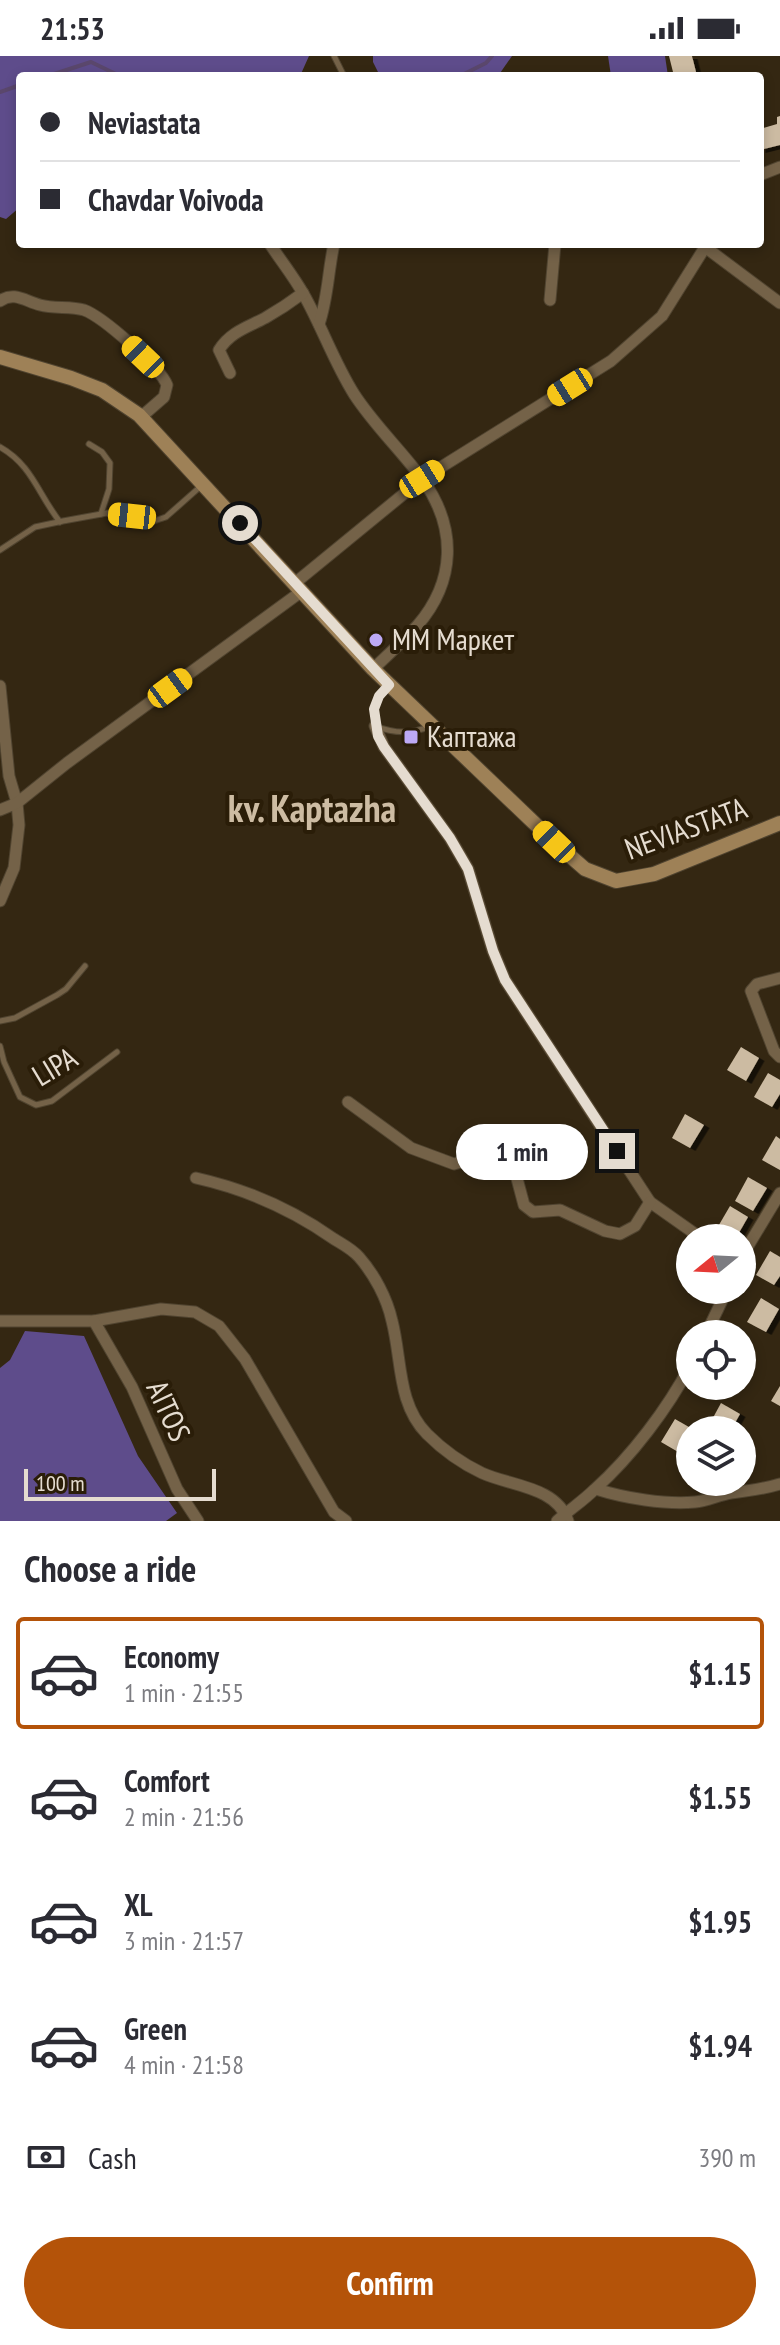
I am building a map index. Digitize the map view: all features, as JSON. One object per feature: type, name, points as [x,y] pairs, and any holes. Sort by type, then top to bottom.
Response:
[{"type":"street","points":[[273,248],[303,293],[355,395],[422,479],[439,505],[445,524],[448,544],[445,573],[435,598],[418,624],[373,669]]},
{"type":"street","points":[[319,324],[324,311],[333,248]]},
{"type":"street","points":[[550,300],[555,248]]},
{"type":"street","points":[[0,810],[17,803],[298,587],[422,479],[611,361],[662,316],[705,248]]},
{"type":"street","points":[[709,248],[780,303]]},
{"type":"street","points":[[230,373],[219,350],[224,341],[303,293]]},
{"type":"street","points":[[0,301],[14,295],[45,306],[82,309],[110,326],[159,372],[167,385],[164,397],[141,417]]},
{"type":"street","name":"NEVIASTATA","points":[[0,357],[102,390],[141,417],[373,669],[585,869],[616,881],[654,874],[780,823]]},
{"type":"street","points":[[0,686],[9,776],[17,803],[19,825],[14,868],[0,901]]},
{"type":"street","points":[[375,726],[384,747],[450,838],[468,869],[505,980],[650,1202],[681,1224]]},
{"type":"street","points":[[780,978],[757,984],[751,991],[774,1051],[780,1057]]},
{"type":"street","points":[[348,1102],[411,1148],[454,1164],[492,1153],[506,1157],[515,1171],[524,1205],[533,1212],[560,1210],[605,1231],[620,1234],[635,1226],[650,1202]]},
{"type":"street","points":[[196,1178],[228,1185],[277,1206],[324,1231],[357,1254],[382,1293],[392,1320],[407,1403],[413,1418],[428,1436],[482,1473],[544,1494],[558,1504],[564,1519],[623,1460],[676,1388]]},
{"type":"street","points":[[756,1233],[780,1193]]},
{"type":"street","points":[[0,1321],[94,1321],[161,1309],[195,1312],[219,1326],[245,1359],[334,1512],[346,1521]]},
{"type":"street","name":"AITOS","points":[[94,1321],[132,1387],[177,1489],[198,1521]]},
{"type":"street","points":[[596,1489],[614,1495],[697,1502],[780,1484]]},
{"type":"lane","points":[[89,444],[102,452],[110,463],[109,489],[101,514]]},
{"type":"lane","points":[[0,447],[18,458],[28,470],[60,522]]},
{"type":"lane","points":[[0,550],[35,527],[101,514],[132,516],[151,522],[166,517],[203,484]]},
{"type":"lane","points":[[389,685],[379,696],[374,709],[375,726],[387,731],[408,733],[432,726]]},
{"type":"lane","points":[[0,1021],[15,1018],[57,995],[85,966]]},
{"type":"lane","name":"LIPA","points":[[0,1046],[20,1097],[36,1105],[52,1101],[117,1052]]},
{"type":"shaded area","points":[[0,56],[309,56],[302,72],[16,72],[16,210],[6,219],[0,217]]},
{"type":"shaded area","points":[[373,56],[512,56],[501,72],[378,72]]},
{"type":"shaded area","points":[[608,56],[665,56],[667,72],[610,72]]},
{"type":"shaded area","points":[[25,1331],[84,1336],[138,1456],[177,1513],[166,1521],[0,1521],[0,1368],[10,1360]]},
{"type":"building","points":[[669,56],[692,56],[696,72],[673,72]]},
{"type":"building","points":[[780,116],[780,145],[764,149],[764,128],[777,124],[777,117]]},
{"type":"building","points":[[741,1047],[759,1058],[746,1081],[727,1070]]},
{"type":"building","points":[[768,1073],[780,1080],[780,1094],[772,1107],[754,1097]]},
{"type":"building","points":[[685,1114],[704,1125],[690,1148],[672,1138]]},
{"type":"building","points":[[776,1136],[780,1139],[780,1170],[762,1160]]},
{"type":"building","points":[[748,1177],[767,1188],[753,1211],[735,1201]]},
{"type":"building","points":[[730,1206],[748,1217],[744,1224],[720,1224]]},
{"type":"building","points":[[770,1251],[780,1257],[780,1276],[774,1285],[756,1275]]},
{"type":"building","points":[[761,1298],[779,1309],[766,1332],[756,1327],[756,1320],[748,1320]]},
{"type":"building","points":[[780,1386],[780,1406],[771,1401]]},
{"type":"building","points":[[721,1403],[740,1414],[739,1416],[714,1416]]},
{"type":"building","points":[[675,1419],[676,1420],[676,1451],[661,1442]]},
{"type":"waterway","points":[[468,72],[486,63],[492,56]]},
{"type":"waterway","points":[[60,72],[91,62],[112,72]]},
{"type":"waterway","points":[[0,92],[16,86]]},
{"type":"place","name":"ММ Маркет","points":[[376,640]]},
{"type":"place","name":"Каптажа","points":[[411,737]]},
{"type":"district","name":"kv. Kaptazha","points":[[312,809]]},
{"type":"route","points":[[240,523],[389,685],[379,696],[374,709],[378,736],[450,838],[468,869],[505,980],[617,1151]]}]
